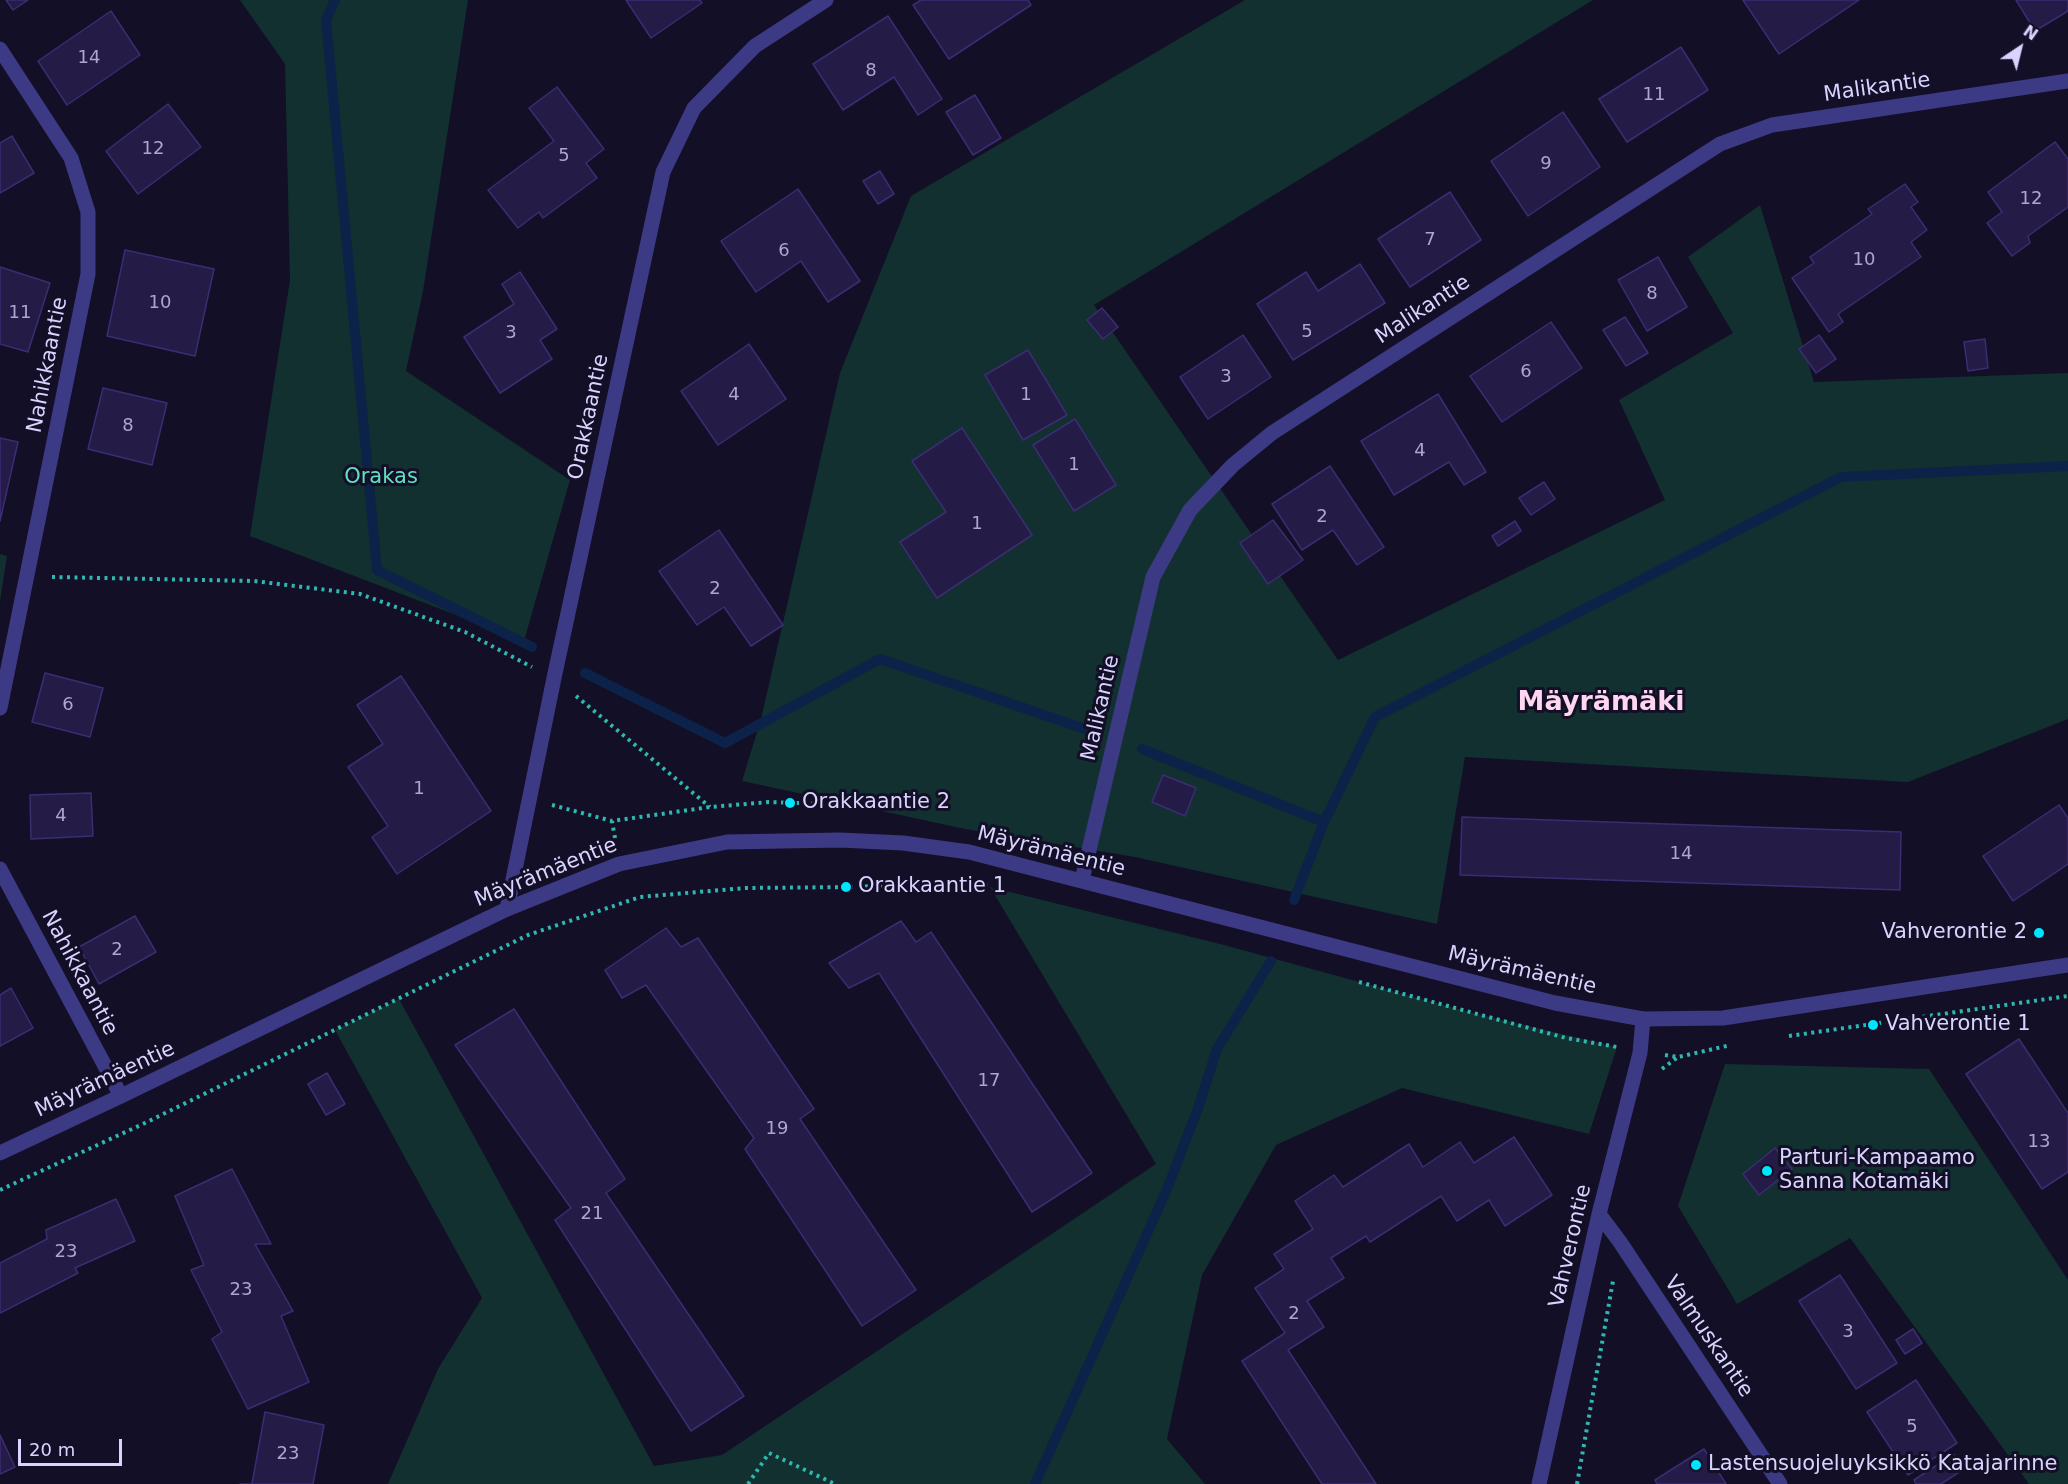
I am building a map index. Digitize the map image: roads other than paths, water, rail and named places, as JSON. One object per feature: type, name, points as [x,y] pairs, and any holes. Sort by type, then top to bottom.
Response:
[{"type":"street","name":"Orakkaantie","points":[[507,909],[554,678],[663,172],[694,108],[755,46],[826,0]]},
{"type":"street","name":"Nahikkaantie","points":[[0,49],[71,158],[88,212],[88,274],[0,708]]},
{"type":"street","name":"Malikantie","points":[[1083,880],[1152,577],[1190,510],[1233,465],[1272,433],[1720,144],[1772,125],[2068,81]]},
{"type":"street","name":"Mäyrämäentie","points":[[0,1153],[507,909],[619,864],[727,842],[840,840],[903,843],[969,852],[1555,1003],[1643,1018],[1723,1018],[2068,965]]},
{"type":"street","name":"Nahikkaantie","points":[[0,869],[121,1096]]},
{"type":"street","name":"Vahverontie","points":[[1539,1484],[1599,1215],[1640,1053],[1643,1018]]},
{"type":"street","name":"Valmuskantie","points":[[1599,1215],[1620,1242],[1780,1484]]},
{"type":"waterway","points":[[335,0],[326,20],[377,570],[532,647]]},
{"type":"waterway","points":[[1294,900],[1324,822],[1375,717],[1841,477],[2068,466]]},
{"type":"waterway","points":[[585,673],[725,743],[880,659],[1088,730]]},
{"type":"waterway","points":[[1142,749],[1324,822]]},
{"type":"waterway","points":[[1035,1484],[1167,1189],[1197,1111],[1217,1049],[1271,961]]},
{"type":"place","name":"Orakkaantie 2","points":[[790,803]]},
{"type":"place","name":"Orakkaantie 1","points":[[846,887]]},
{"type":"place","name":"Vahverontie 2","points":[[2039,933]]},
{"type":"place","name":"Vahverontie 1","points":[[1873,1025]]},
{"type":"place","name":"Parturi-Kampaamo Sanna Kotamäki","points":[[1767,1171]]},
{"type":"place","name":"Lastensuojeluyksikkö Katajarinne","points":[[1696,1465]]},
{"type":"district","name":"Mäyrämäki","points":[[1601,703]]},
{"type":"park label","name":"Orakas","points":[[381,478]]}]
